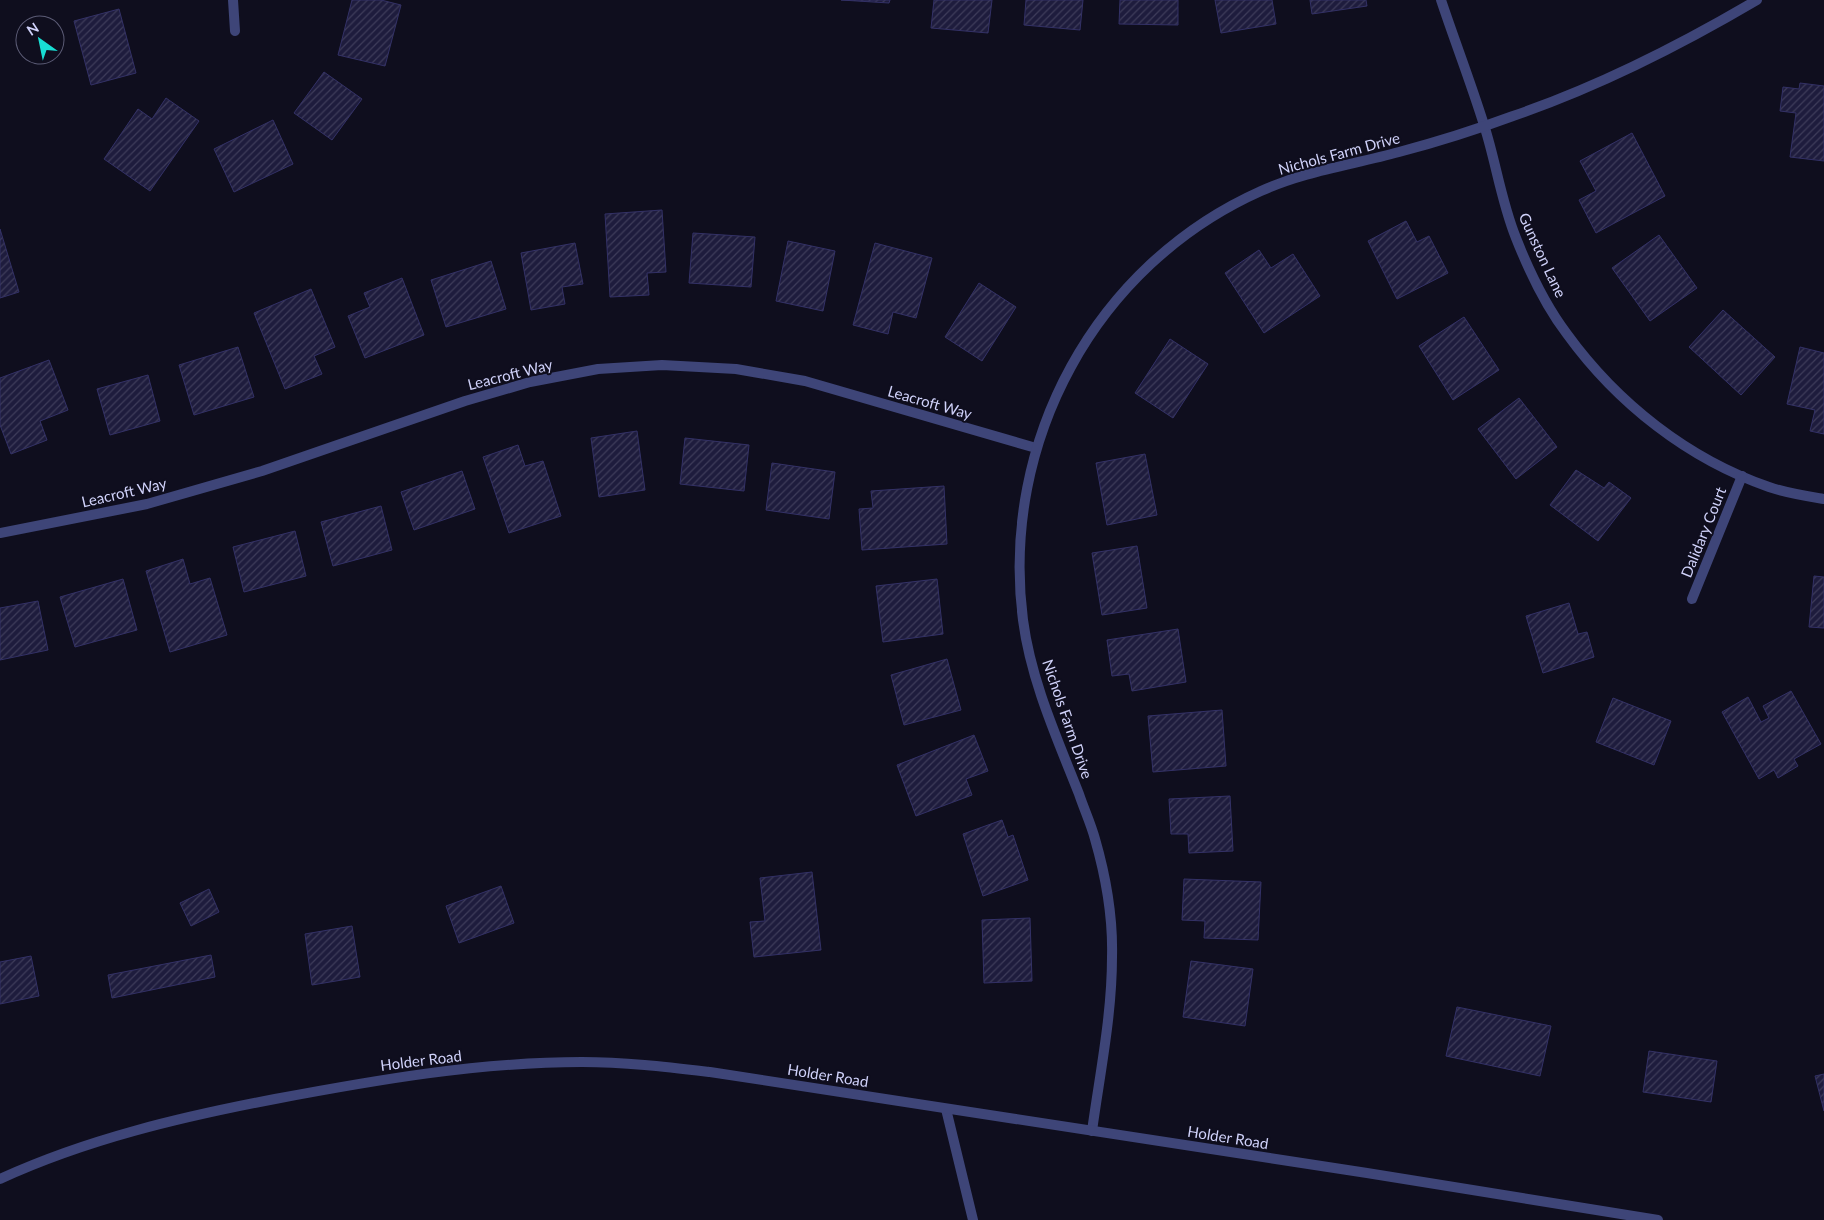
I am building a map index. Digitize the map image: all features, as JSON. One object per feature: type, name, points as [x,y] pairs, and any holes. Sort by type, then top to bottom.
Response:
[{"type":"street","points":[[233,0],[234,31]]},
{"type":"street","name":"Gunston Lane","points":[[1441,0],[1484,126],[1502,198],[1515,237],[1538,287],[1566,334],[1608,384],[1649,420],[1697,454],[1770,488],[1824,499]]},
{"type":"street","name":"Nichols Farm Drive","points":[[1092,1131],[1110,1000],[1112,955],[1108,896],[1095,838],[1035,676],[1023,622],[1019,564],[1024,502],[1036,448],[1044,424],[1064,379],[1093,330],[1128,287],[1168,249],[1211,218],[1260,192],[1310,173],[1398,152],[1525,112],[1614,75],[1701,32],[1757,0]]},
{"type":"street","name":"Leacroft Way","points":[[0,533],[147,504],[262,471],[465,401],[530,382],[598,370],[662,365],[736,369],[805,381],[1036,448]]},
{"type":"street","name":"Dalidary Court","points":[[1692,599],[1742,476]]},
{"type":"street","name":"Holder Road","points":[[0,1179],[101,1141],[170,1121],[384,1078],[512,1065],[582,1062],[631,1063],[710,1072],[1658,1220]]},
{"type":"street","points":[[946,1109],[973,1220]]},
{"type":"building","points":[[352,0],[381,0],[401,5],[385,66],[338,55]]},
{"type":"building","points":[[841,0],[890,0],[889,3]]},
{"type":"building","points":[[934,0],[992,0],[988,33],[931,28]]},
{"type":"building","points":[[1026,0],[1083,0],[1080,30],[1024,25]]},
{"type":"building","points":[[1120,0],[1178,0],[1178,25],[1119,24]]},
{"type":"building","points":[[1215,0],[1272,0],[1276,24],[1221,33]]},
{"type":"building","points":[[1310,0],[1366,0],[1367,6],[1312,14]]},
{"type":"building","points":[[119,9],[136,73],[91,85],[74,21]]},
{"type":"building","points":[[324,72],[362,99],[332,140],[294,113]]},
{"type":"building","points":[[1800,83],[1824,86],[1824,161],[1790,157],[1796,113],[1780,111],[1783,87],[1799,89]]},
{"type":"building","points":[[166,98],[199,121],[150,191],[104,159],[138,109],[152,119]]},
{"type":"building","points":[[273,120],[293,164],[234,192],[214,149]]},
{"type":"building","points":[[1632,133],[1665,196],[1596,233],[1579,200],[1596,191],[1580,161]]},
{"type":"building","points":[[662,210],[666,272],[647,273],[649,295],[610,297],[605,214]]},
{"type":"building","points":[[1406,221],[1417,242],[1429,236],[1448,273],[1397,299],[1368,241]]},
{"type":"building","points":[[0,229],[19,292],[0,298]]},
{"type":"building","points":[[693,233],[755,237],[751,287],[689,283]]},
{"type":"building","points":[[1659,235],[1697,288],[1650,321],[1612,268]]},
{"type":"building","points":[[788,241],[835,251],[823,311],[776,301]]},
{"type":"building","points":[[575,243],[583,284],[562,287],[565,304],[531,310],[521,253]]},
{"type":"building","points":[[875,243],[932,258],[916,318],[893,312],[888,334],[853,325]]},
{"type":"building","points":[[1259,250],[1271,268],[1293,254],[1320,296],[1264,333],[1225,273]]},
{"type":"building","points":[[491,261],[506,309],[446,327],[431,280]]},
{"type":"building","points":[[402,278],[424,335],[365,358],[348,316],[370,307],[364,293]]},
{"type":"building","points":[[979,283],[1016,307],[982,361],[945,337]]},
{"type":"building","points":[[311,289],[335,347],[314,356],[322,374],[285,389],[254,313]]},
{"type":"building","points":[[1723,310],[1775,357],[1741,395],[1689,347]]},
{"type":"building","points":[[1464,317],[1499,370],[1453,400],[1419,346]]},
{"type":"building","points":[[1170,339],[1208,364],[1173,418],[1135,393]]},
{"type":"building","points":[[238,347],[254,397],[194,415],[179,365]]},
{"type":"building","points":[[1800,347],[1824,353],[1824,434],[1810,431],[1815,410],[1787,404]]},
{"type":"building","points":[[49,360],[68,410],[40,421],[47,440],[11,454],[0,425],[0,378]]},
{"type":"building","points":[[148,375],[160,421],[110,435],[97,389]]},
{"type":"building","points":[[1519,398],[1557,447],[1516,479],[1478,429]]},
{"type":"building","points":[[637,431],[645,490],[599,497],[591,438]]},
{"type":"building","points":[[685,438],[749,445],[744,491],[680,484]]},
{"type":"building","points":[[518,445],[525,466],[543,461],[561,516],[509,533],[483,457]]},
{"type":"building","points":[[1145,454],[1157,515],[1107,525],[1096,463]]},
{"type":"building","points":[[772,463],[835,472],[829,519],[766,510]]},
{"type":"building","points":[[1576,470],[1604,488],[1609,482],[1631,498],[1598,541],[1550,505]]},
{"type":"building","points":[[462,471],[475,509],[414,530],[401,492]]},
{"type":"building","points":[[944,486],[947,544],[862,550],[859,509],[873,508],[871,491]]},
{"type":"building","points":[[381,506],[392,550],[333,566],[321,522]]},
{"type":"building","points":[[295,531],[306,576],[244,592],[233,547]]},
{"type":"building","points":[[1137,546],[1147,608],[1102,615],[1092,553]]},
{"type":"building","points":[[183,559],[190,584],[210,578],[227,635],[170,652],[146,571]]},
{"type":"building","points":[[1814,576],[1824,577],[1824,628],[1809,627]]},
{"type":"building","points":[[123,579],[137,630],[75,647],[60,597]]},
{"type":"building","points":[[937,579],[943,634],[883,642],[876,586]]},
{"type":"building","points":[[38,601],[48,650],[0,660],[0,608]]},
{"type":"building","points":[[1569,603],[1578,634],[1587,632],[1594,657],[1543,673],[1526,616]]},
{"type":"building","points":[[1178,629],[1186,682],[1132,691],[1129,674],[1112,676],[1107,640]]},
{"type":"building","points":[[947,659],[961,710],[904,725],[891,675]]},
{"type":"building","points":[[1791,691],[1821,744],[1794,759],[1798,766],[1778,778],[1774,770],[1759,779],[1722,712],[1748,697],[1761,722],[1769,718],[1763,706]]},
{"type":"building","points":[[1613,698],[1671,721],[1654,765],[1596,742]]},
{"type":"building","points":[[1222,710],[1226,766],[1153,772],[1148,716]]},
{"type":"building","points":[[974,735],[988,771],[966,779],[972,795],[916,816],[897,765]]},
{"type":"building","points":[[1230,796],[1233,851],[1189,853],[1188,834],[1171,834],[1169,799]]},
{"type":"building","points":[[1002,820],[1008,837],[1013,835],[1028,880],[983,896],[963,834]]},
{"type":"building","points":[[812,872],[821,950],[754,957],[750,922],[765,921],[760,878]]},
{"type":"building","points":[[1184,879],[1261,882],[1258,940],[1204,938],[1205,921],[1182,920]]},
{"type":"building","points":[[501,886],[514,923],[459,943],[446,906]]},
{"type":"building","points":[[209,889],[219,912],[191,926],[180,903]]},
{"type":"building","points":[[1030,918],[1032,981],[984,983],[982,920]]},
{"type":"building","points":[[352,926],[360,977],[312,985],[305,934]]},
{"type":"building","points":[[211,955],[215,977],[112,998],[108,975]]},
{"type":"building","points":[[31,956],[39,996],[0,1004],[0,962]]},
{"type":"building","points":[[1191,961],[1253,969],[1245,1026],[1183,1017]]},
{"type":"building","points":[[1457,1007],[1551,1026],[1540,1076],[1446,1056]]},
{"type":"building","points":[[1649,1051],[1717,1061],[1711,1102],[1643,1092]]},
{"type":"building","points":[[1824,1074],[1824,1111],[1815,1076]]}]
